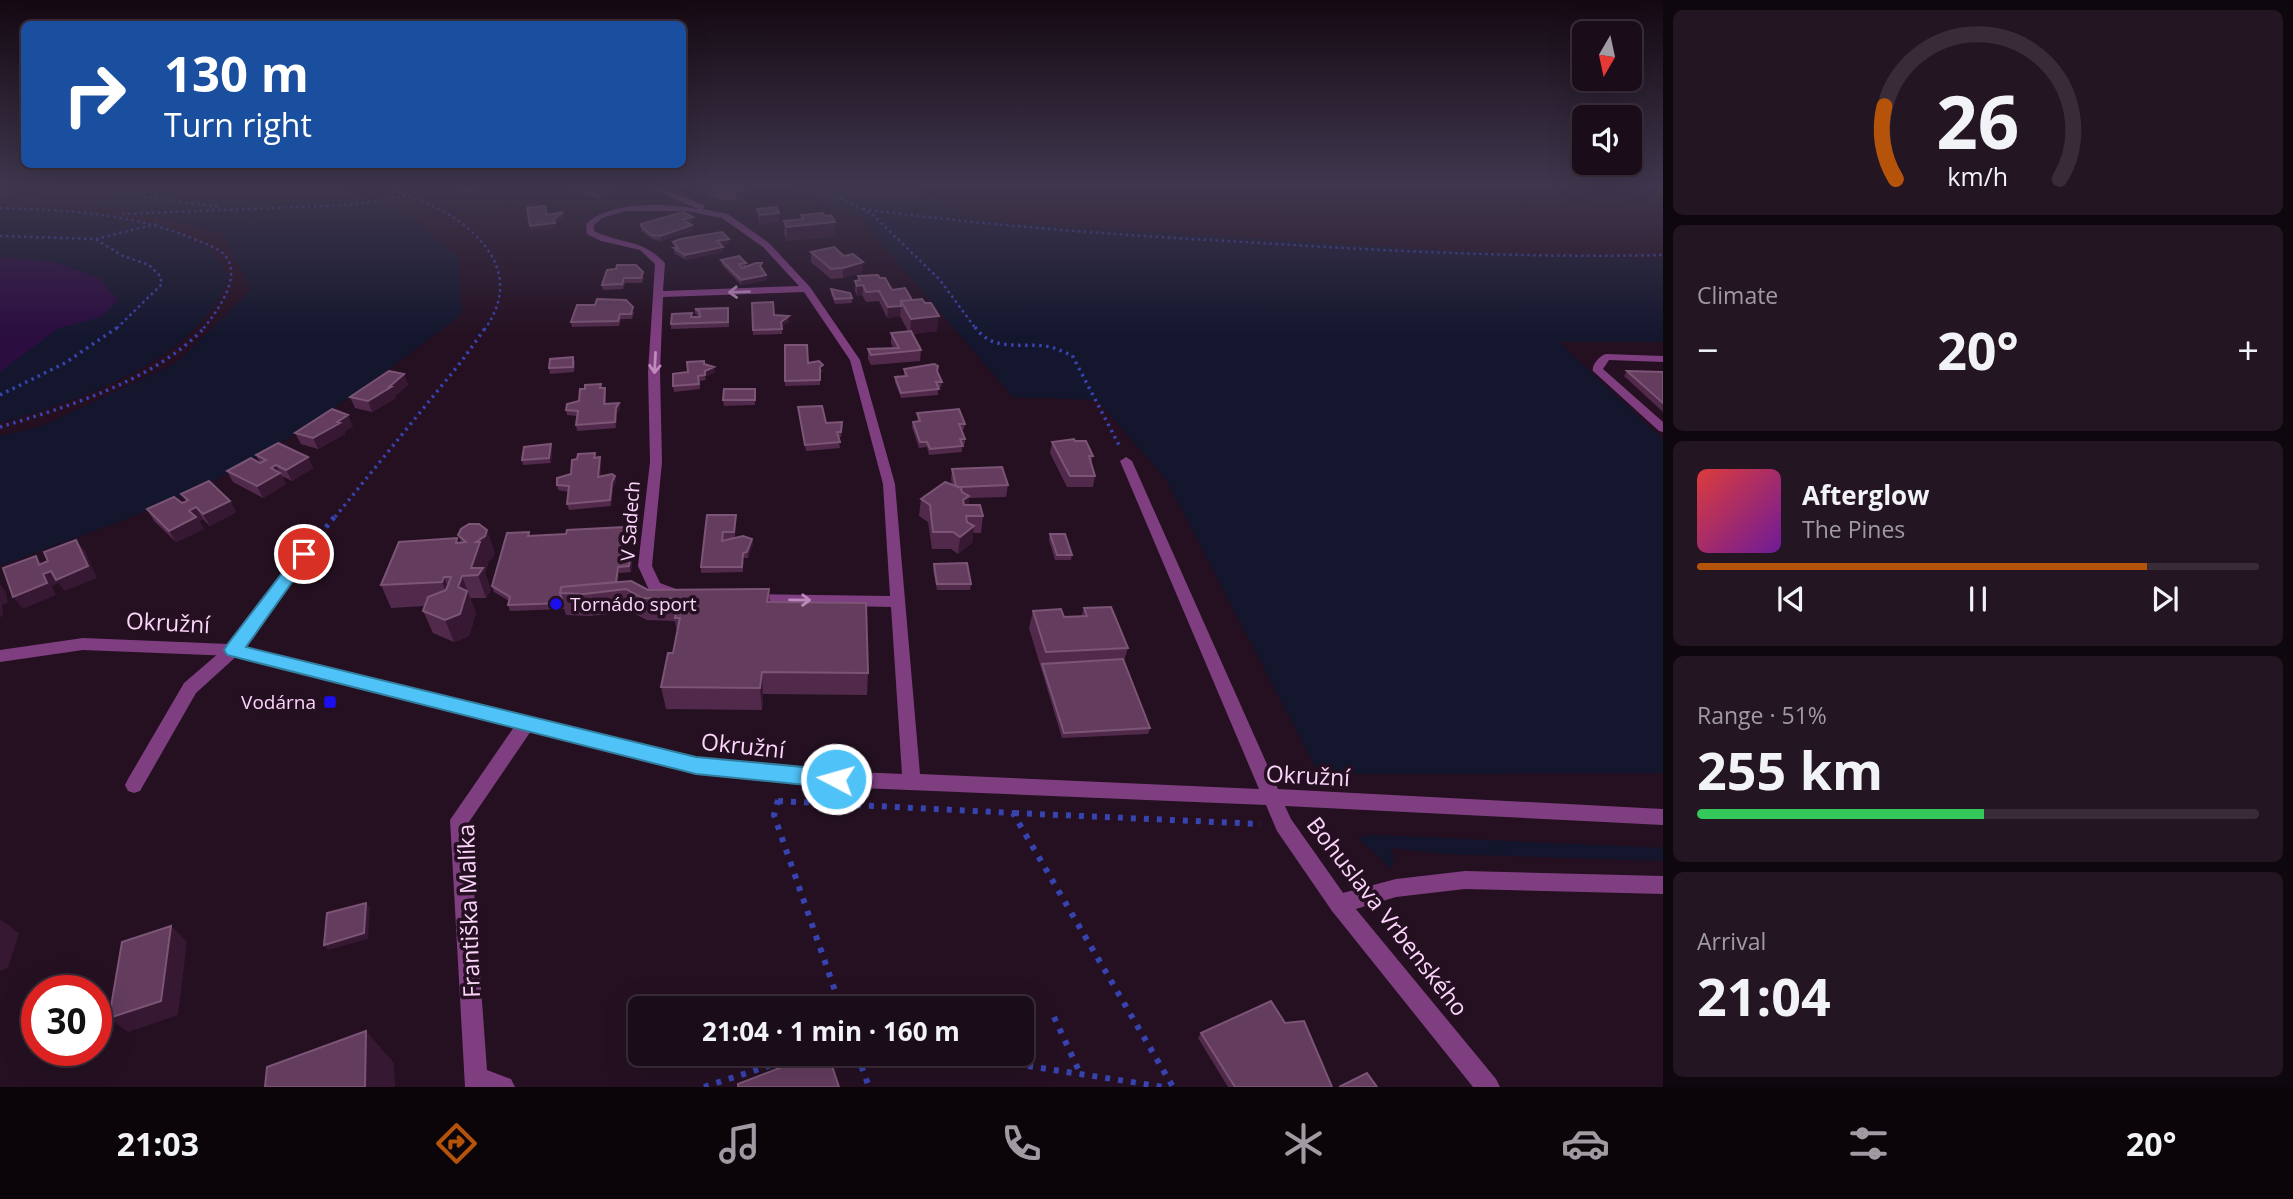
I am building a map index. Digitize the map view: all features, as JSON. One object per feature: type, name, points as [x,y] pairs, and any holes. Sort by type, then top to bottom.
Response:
[{"type":"street","name":"V Sadech","points":[[597,236],[643,248],[660,263],[654,373],[656,462],[645,566],[654,586],[682,597],[696,598]]},
{"type":"street","name":"V Sadech","points":[[753,236],[766,245],[807,289],[855,360],[889,484],[912,782]]},
{"type":"street","points":[[659,294],[807,289]]},
{"type":"street","points":[[1663,359],[1606,357],[1597,369],[1663,428]]},
{"type":"street","name":"Bohuslava Vrbenského","points":[[1126,461],[1284,825],[1339,904],[1488,1087]]},
{"type":"street","points":[[134,785],[190,688],[233,650],[304,554]]},
{"type":"street","points":[[736,598],[898,602]]},
{"type":"street","name":"Okružní","points":[[0,656],[83,644],[233,650],[696,765],[785,774],[1663,817]]},
{"type":"street","name":"Františka Malíka","points":[[503,1087],[477,1082],[459,820],[526,724]]},
{"type":"street","points":[[1339,904],[1396,888],[1465,880],[1663,885]]},
{"type":"path","points":[[0,236],[95,239],[108,236]]},
{"type":"path","points":[[0,427],[86,397],[141,372],[201,331],[232,281],[230,266],[221,252],[185,236]]},
{"type":"path","points":[[304,554],[461,362],[490,321],[500,298],[499,265],[474,236]]},
{"type":"path","points":[[894,236],[940,280],[982,337],[1005,346],[1050,347],[1072,355],[1126,461]]},
{"type":"path","points":[[1140,236],[1373,251],[1579,258],[1663,255]]},
{"type":"path","points":[[0,395],[37,381],[69,361],[129,318],[162,284],[160,276],[149,265],[110,250],[95,239]]},
{"type":"path","points":[[785,774],[774,815],[837,996]]},
{"type":"path","points":[[778,801],[1284,825]]},
{"type":"path","points":[[1013,813],[1174,1087]]},
{"type":"path","points":[[1054,1017],[1080,1073]]},
{"type":"path","points":[[704,1087],[768,1066]]},
{"type":"path","points":[[861,1066],[869,1087]]},
{"type":"path","points":[[1032,1066],[1164,1087]]},
{"type":"shaded area","points":[[0,236],[185,236],[209,247],[229,276],[214,305],[192,331],[165,353],[133,373],[65,403],[0,423]]},
{"type":"shaded area","points":[[223,236],[432,236],[459,259],[462,314],[332,409],[265,453],[147,511],[0,566],[0,436],[42,426],[176,363],[251,290]]},
{"type":"shaded area","points":[[875,236],[1219,236],[1505,254],[1663,259],[1663,342],[1559,342],[1663,440],[1663,773],[1319,774],[1166,479],[1097,400],[1013,397]]},
{"type":"shaded area","points":[[0,257],[53,262],[99,278],[118,300],[101,317],[59,328],[0,372]]},
{"type":"shaded area","points":[[1374,835],[1663,848],[1663,861],[1444,854],[1391,848],[1394,858],[1391,868],[1357,837]]},
{"type":"building","points":[[726,236],[729,239],[717,241],[723,247],[685,255],[674,248],[678,248],[673,242],[680,239]]},
{"type":"building","points":[[834,247],[844,256],[853,254],[863,262],[831,269],[811,252]]},
{"type":"building","points":[[739,256],[746,263],[739,264],[742,268],[762,263],[760,266],[766,275],[741,280],[721,260]]},
{"type":"building","points":[[617,265],[636,265],[643,272],[641,278],[624,278],[622,284],[602,285],[607,270],[616,269]]},
{"type":"building","points":[[878,275],[885,278],[892,290],[905,288],[912,300],[901,301],[901,306],[888,307],[879,291],[866,292],[863,285],[857,286],[855,281],[860,280],[858,276]]},
{"type":"building","points":[[831,289],[850,293],[852,298],[835,299]]},
{"type":"building","points":[[597,299],[626,300],[633,307],[631,314],[620,314],[618,321],[571,322],[577,305],[595,305]]},
{"type":"building","points":[[922,299],[925,303],[931,303],[939,316],[911,319],[901,301]]},
{"type":"building","points":[[773,302],[774,315],[789,316],[781,322],[782,329],[753,330],[752,303]]},
{"type":"building","points":[[728,308],[728,322],[671,324],[672,314],[692,313],[691,317],[700,317],[699,311],[695,309]]},
{"type":"building","points":[[911,331],[921,350],[871,355],[868,349],[899,348],[891,333]]},
{"type":"building","points":[[785,345],[807,345],[808,363],[819,361],[823,365],[820,367],[820,380],[785,381]]},
{"type":"building","points":[[573,357],[573,367],[549,368],[550,359]]},
{"type":"building","points":[[704,361],[704,364],[714,367],[705,371],[705,375],[698,376],[699,384],[673,386],[673,374],[688,372],[687,362]]},
{"type":"building","points":[[934,364],[938,366],[937,371],[942,382],[936,382],[939,389],[901,393],[895,377],[907,376],[904,369]]},
{"type":"building","points":[[389,371],[404,374],[391,387],[368,401],[350,397]]},
{"type":"building","points":[[1627,371],[1663,372],[1663,403]]},
{"type":"building","points":[[601,384],[600,388],[605,388],[604,404],[619,403],[615,422],[576,425],[578,411],[566,410],[567,404],[579,401],[580,389],[585,389],[585,385]]},
{"type":"building","points":[[724,389],[755,389],[755,400],[723,400]]},
{"type":"building","points":[[822,406],[826,423],[842,422],[841,432],[837,432],[840,442],[805,445],[798,407]]},
{"type":"building","points":[[332,409],[348,415],[337,422],[340,423],[313,438],[295,433]]},
{"type":"building","points":[[959,409],[965,424],[959,424],[965,439],[960,439],[963,446],[930,449],[927,442],[920,442],[913,422],[920,421],[917,413]]},
{"type":"building","points":[[1074,439],[1086,441],[1093,456],[1089,456],[1095,476],[1070,476],[1052,442]]},
{"type":"building","points":[[278,443],[308,457],[286,470],[276,465],[271,468],[280,473],[257,486],[227,471],[251,458],[260,463],[266,460],[256,455]]},
{"type":"building","points":[[551,444],[549,458],[522,460],[524,447]]},
{"type":"building","points":[[595,453],[594,458],[600,457],[598,477],[612,474],[615,476],[610,500],[567,504],[569,486],[557,485],[557,478],[571,474],[572,460],[577,459],[578,454]]},
{"type":"building","points":[[1002,467],[1008,485],[959,487],[956,486],[952,469]]},
{"type":"building","points":[[209,481],[230,501],[203,514],[196,507],[189,511],[196,517],[169,531],[147,509],[174,497],[182,503],[185,502],[188,500],[181,494]]},
{"type":"building","points":[[945,482],[961,488],[962,492],[969,496],[963,500],[964,505],[980,505],[983,516],[966,516],[967,522],[974,526],[960,537],[953,532],[933,532],[930,505],[921,499]]},
{"type":"building","points":[[707,515],[736,515],[734,532],[723,532],[722,541],[743,536],[752,539],[747,552],[743,553],[742,567],[701,567]]},
{"type":"building","points":[[469,524],[479,524],[487,530],[485,536],[476,542],[480,542],[471,568],[483,568],[478,575],[462,576],[458,587],[467,591],[460,614],[445,620],[423,611],[428,597],[446,590],[451,577],[444,577],[442,582],[381,585],[399,542],[457,538],[456,543],[466,542],[458,535],[461,529]]},
{"type":"building","points":[[624,527],[620,554],[631,554],[629,566],[618,567],[616,582],[561,587],[563,603],[508,605],[510,597],[492,586],[507,533],[529,532],[528,536],[566,534],[567,530]]},
{"type":"building","points":[[1050,534],[1065,534],[1072,555],[1057,555]]},
{"type":"building","points":[[76,540],[88,566],[56,580],[51,571],[43,574],[47,583],[13,597],[3,568],[36,556],[39,565],[48,561],[44,552]]},
{"type":"building","points":[[967,563],[971,584],[937,584],[934,564]]},
{"type":"building","points":[[631,581],[648,590],[769,589],[767,602],[866,603],[868,673],[762,672],[760,688],[661,687],[668,653],[673,653],[680,618],[675,618],[678,599],[642,598],[626,589],[584,594],[560,593],[561,587]]},
{"type":"building","points":[[1111,607],[1128,648],[1046,652],[1033,611],[1061,609],[1064,617],[1087,616],[1084,608]]},
{"type":"building","points":[[1123,659],[1150,728],[1064,733],[1042,664]]},
{"type":"building","points":[[366,903],[364,933],[324,945],[327,913]]},
{"type":"building","points":[[171,926],[161,1001],[112,1017],[112,1000],[122,942]]},
{"type":"building","points":[[1271,1001],[1285,1023],[1304,1021],[1332,1087],[1235,1087],[1201,1033]]},
{"type":"building","points":[[366,1031],[365,1087],[265,1087],[267,1067]]},
{"type":"building","points":[[785,1066],[832,1066],[839,1087],[738,1087],[738,1084]]},
{"type":"building","points":[[1367,1073],[1377,1087],[1339,1087]]},
{"type":"place","name":"Tornádo sport","points":[[556,604]]},
{"type":"place","name":"Vodárna","points":[[330,702]]},
{"type":"route","points":[[304,554],[233,650],[696,765],[836,779]]}]
